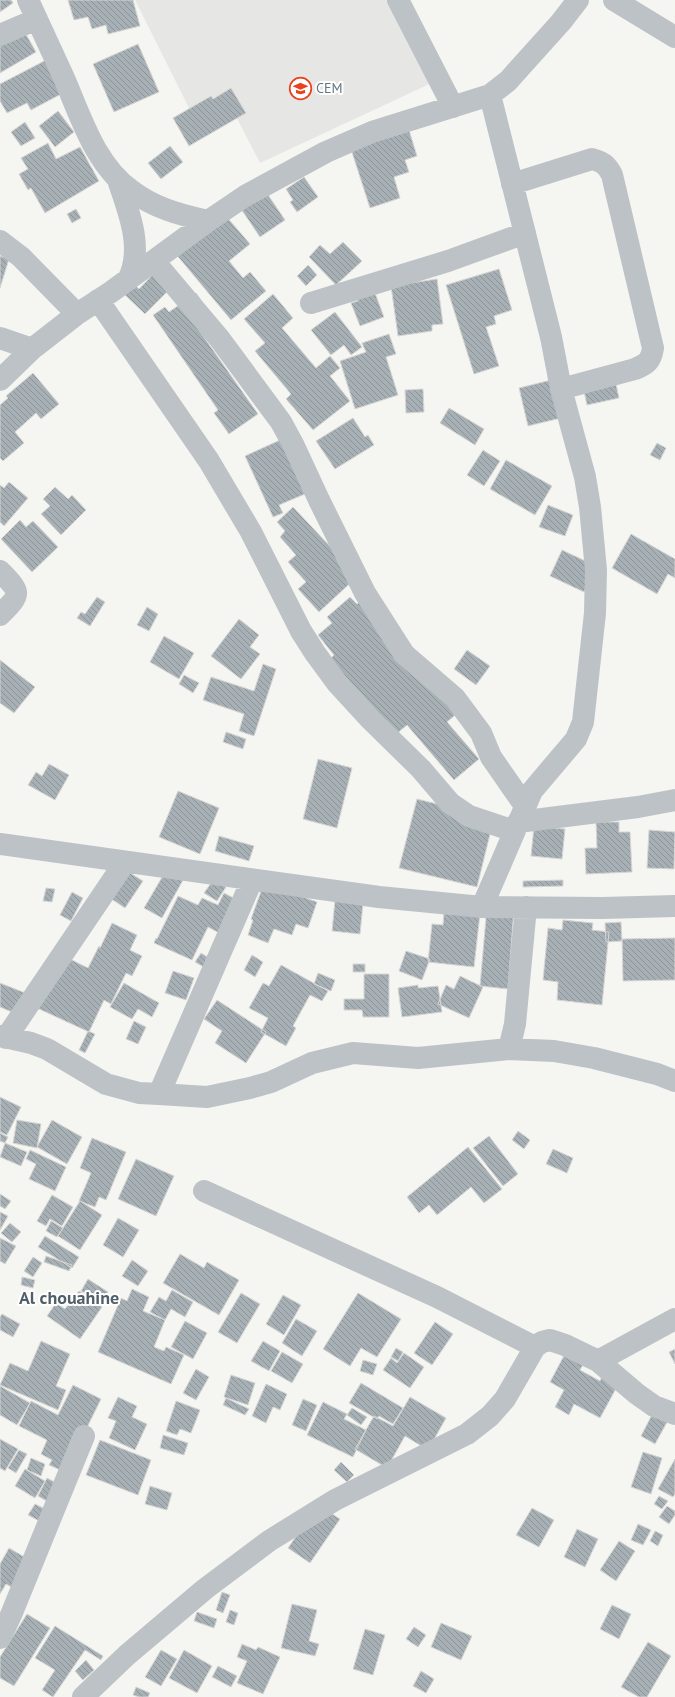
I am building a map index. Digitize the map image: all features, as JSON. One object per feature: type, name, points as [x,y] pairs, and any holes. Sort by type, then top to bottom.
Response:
[{"type":"street","points":[[398,0],[454,107]]},
{"type":"street","points":[[0,380],[32,349],[77,314],[128,280],[208,221],[245,196],[326,152],[372,132],[490,95],[508,80],[561,22],[578,0]]},
{"type":"street","points":[[614,0],[675,37]]},
{"type":"street","points":[[0,35],[33,9],[93,146],[118,180],[149,202],[185,216],[208,221]]},
{"type":"street","points":[[482,907],[532,791],[576,738],[583,722],[595,613],[596,570],[590,506],[584,477],[561,389],[551,338],[490,95]]},
{"type":"street","points":[[512,184],[592,159],[602,161],[612,175],[652,348],[651,357],[647,364],[635,369],[561,389]]},
{"type":"street","points":[[118,180],[131,222],[136,255],[133,269],[128,280]]},
{"type":"street","points":[[311,303],[448,261],[525,234]]},
{"type":"street","points":[[0,241],[21,257],[77,314]]},
{"type":"street","points":[[154,261],[220,338],[281,422],[365,593],[404,654],[450,693],[463,707],[481,733],[519,819]]},
{"type":"street","points":[[98,300],[209,461],[251,532],[301,631],[315,653],[337,682],[371,720],[421,769],[450,803],[469,816],[541,820],[638,807],[675,800]]},
{"type":"street","points":[[0,338],[32,349]]},
{"type":"street","points":[[0,571],[15,587],[17,593],[16,599],[0,615]]},
{"type":"street","points":[[0,844],[379,897],[482,907],[602,908],[675,906]]},
{"type":"street","points":[[125,862],[3,1037],[31,1043],[47,1049],[106,1084],[139,1093],[207,1097],[250,1088],[270,1082],[312,1063],[353,1054],[418,1058],[509,1049],[554,1051],[580,1056],[629,1066],[675,1081]]},
{"type":"street","points":[[159,1094],[252,880]]},
{"type":"street","points":[[509,1049],[515,1024],[526,907]]},
{"type":"street","points":[[204,1191],[437,1297],[535,1347]]},
{"type":"street","points":[[598,1361],[675,1319]]},
{"type":"street","points":[[83,1697],[127,1655],[205,1589],[269,1541],[335,1500],[467,1434],[490,1416],[505,1399],[535,1347],[542,1342],[550,1340],[565,1345],[598,1361],[675,1425]]},
{"type":"street","points":[[654,1406],[675,1414]]},
{"type":"street","points":[[0,1638],[11,1615],[84,1436]]},
{"type":"shaded area","name":"CEM","points":[[135,0],[394,0],[436,81],[260,163],[225,95],[191,112]]},
{"type":"building","points":[[0,0],[11,0],[13,3],[0,12]]},
{"type":"building","points":[[68,0],[133,0],[140,26],[108,34],[106,25],[92,29],[88,17],[74,20]]},
{"type":"building","points":[[19,22],[36,52],[0,73],[0,27]]},
{"type":"building","points":[[138,44],[159,92],[114,112],[93,64]]},
{"type":"building","points":[[46,60],[63,93],[31,110],[27,103],[7,113],[0,101],[0,84]]},
{"type":"building","points":[[231,88],[246,113],[189,146],[173,118],[211,96],[213,99]]},
{"type":"building","points":[[58,111],[74,132],[55,147],[39,126]]},
{"type":"building","points":[[25,122],[35,138],[21,146],[11,132]]},
{"type":"building","points":[[408,127],[417,156],[405,160],[409,172],[394,177],[400,198],[370,208],[350,146]]},
{"type":"building","points":[[48,143],[56,159],[80,147],[99,181],[45,213],[31,188],[28,190],[19,174],[28,169],[21,158]]},
{"type":"building","points":[[170,146],[183,162],[161,179],[148,163]]},
{"type":"building","points":[[304,177],[318,197],[297,212],[290,202],[293,200],[286,189]]},
{"type":"building","points":[[262,186],[285,220],[260,237],[237,203]]},
{"type":"building","points":[[76,209],[81,218],[72,223],[67,214]]},
{"type":"building","points":[[225,215],[250,244],[229,261],[243,278],[250,272],[266,291],[231,320],[175,253]]},
{"type":"building","points":[[343,242],[362,261],[336,285],[309,257],[320,245],[330,254]]},
{"type":"building","points":[[0,256],[9,259],[0,288]]},
{"type":"building","points":[[308,265],[317,275],[306,286],[297,276]]},
{"type":"building","points":[[160,267],[176,283],[145,314],[123,293],[133,283],[139,289]]},
{"type":"building","points":[[499,269],[512,310],[494,316],[496,324],[486,327],[499,366],[474,374],[446,285]]},
{"type":"building","points":[[437,279],[443,324],[432,325],[432,331],[398,336],[391,286]]},
{"type":"building","points":[[372,285],[384,317],[360,326],[351,303],[358,301],[354,291]]},
{"type":"building","points":[[196,293],[209,312],[194,323],[258,414],[229,434],[214,413],[218,410],[153,315],[165,307],[169,312]]},
{"type":"building","points":[[273,294],[293,318],[282,328],[316,368],[330,356],[340,368],[330,376],[350,401],[313,430],[286,399],[291,394],[255,351],[265,343],[244,319]]},
{"type":"building","points":[[335,312],[362,347],[351,355],[344,345],[331,355],[311,330]]},
{"type":"building","points":[[389,334],[396,354],[386,357],[398,395],[355,409],[340,361],[366,352],[362,343]]},
{"type":"building","points":[[33,373],[59,404],[41,419],[36,413],[15,432],[24,443],[3,461],[0,458],[0,405],[8,398],[6,396]]},
{"type":"building","points":[[614,375],[619,398],[587,405],[582,382]]},
{"type":"building","points":[[555,379],[565,417],[528,426],[519,388]]},
{"type":"building","points":[[423,389],[424,412],[406,413],[405,390]]},
{"type":"building","points":[[449,408],[484,429],[475,445],[440,423]]},
{"type":"building","points":[[353,418],[365,437],[368,435],[374,445],[335,469],[316,441]]},
{"type":"building","points":[[280,440],[305,494],[279,505],[283,513],[273,517],[245,456]]},
{"type":"building","points":[[657,443],[666,448],[660,460],[650,455]]},
{"type":"building","points":[[483,450],[500,461],[484,486],[467,475]]},
{"type":"building","points":[[506,460],[552,486],[535,515],[490,489]]},
{"type":"building","points":[[9,482],[28,498],[4,526],[0,522],[0,485],[4,488]]},
{"type":"building","points":[[55,487],[68,499],[72,495],[86,510],[61,535],[41,514],[50,506],[43,499]]},
{"type":"building","points":[[548,505],[573,515],[565,536],[539,527]]},
{"type":"building","points":[[293,507],[358,576],[319,612],[298,589],[306,582],[288,562],[296,555],[280,537],[285,531],[277,522]]},
{"type":"building","points":[[20,520],[26,527],[33,521],[58,547],[32,572],[1,539]]},
{"type":"building","points":[[631,534],[675,559],[675,578],[668,574],[657,594],[612,568]]},
{"type":"building","points":[[562,550],[596,566],[584,592],[550,576]]},
{"type":"building","points":[[97,597],[105,602],[90,626],[77,618],[81,612],[85,614]]},
{"type":"building","points":[[350,597],[357,604],[362,600],[462,709],[447,722],[479,759],[454,780],[407,725],[394,736],[329,660],[334,655],[318,635],[332,623],[327,617]]},
{"type":"building","points":[[147,607],[158,614],[149,631],[137,625]]},
{"type":"building","points":[[239,619],[259,635],[250,647],[260,654],[241,679],[211,656]]},
{"type":"building","points":[[164,636],[194,653],[179,679],[150,662]]},
{"type":"building","points":[[467,650],[490,666],[476,685],[454,669]]},
{"type":"building","points":[[0,660],[35,687],[14,713],[0,703]]},
{"type":"building","points":[[263,664],[276,669],[254,736],[239,731],[244,714],[203,700],[211,677],[254,691]]},
{"type":"building","points":[[184,675],[199,683],[193,693],[179,684]]},
{"type":"building","points":[[226,732],[246,739],[243,749],[223,742]]},
{"type":"building","points":[[318,759],[352,768],[337,828],[303,819]]},
{"type":"building","points":[[49,764],[69,775],[55,800],[28,785],[36,772],[42,776]]},
{"type":"building","points":[[178,791],[219,808],[200,854],[159,837]]},
{"type":"building","points":[[417,799],[494,818],[477,887],[399,868]]},
{"type":"building","points":[[596,822],[619,822],[619,832],[630,832],[632,872],[586,874],[585,848],[597,848]]},
{"type":"building","points":[[534,826],[565,829],[562,859],[531,856]]},
{"type":"building","points":[[649,830],[675,832],[674,869],[647,868]]},
{"type":"building","points":[[219,836],[254,846],[249,861],[215,851]]},
{"type":"building","points":[[171,862],[188,871],[162,918],[144,908]]},
{"type":"building","points":[[127,871],[143,881],[125,908],[110,898]]},
{"type":"building","points":[[214,879],[226,887],[217,901],[204,893]]},
{"type":"building","points":[[563,880],[563,886],[523,887],[523,881]]},
{"type":"building","points":[[264,883],[317,902],[308,928],[296,924],[292,935],[274,929],[268,943],[248,935],[253,920],[251,919]]},
{"type":"building","points":[[46,888],[55,889],[52,902],[43,901]]},
{"type":"building","points":[[336,890],[364,894],[360,934],[332,931]]},
{"type":"building","points":[[72,892],[83,898],[71,921],[60,915]]},
{"type":"building","points":[[224,893],[239,901],[223,935],[208,927],[192,960],[154,943],[178,896],[198,905],[202,898],[218,905]]},
{"type":"building","points":[[487,906],[514,908],[508,989],[480,986]]},
{"type":"building","points":[[444,910],[480,914],[474,967],[428,962],[432,924],[443,925]]},
{"type":"building","points":[[563,920],[593,923],[592,930],[609,932],[602,1005],[557,1000],[558,982],[543,980],[548,928],[562,930]]},
{"type":"building","points":[[621,922],[622,941],[606,942],[605,923]]},
{"type":"building","points":[[112,923],[137,935],[130,950],[142,956],[132,976],[126,973],[111,1004],[104,1000],[89,1032],[37,1008],[62,955],[88,968]]},
{"type":"building","points":[[675,938],[675,980],[623,981],[622,939]]},
{"type":"building","points":[[406,951],[430,959],[422,980],[399,971]]},
{"type":"building","points":[[201,953],[214,961],[209,970],[195,962]]},
{"type":"building","points":[[252,955],[263,962],[255,977],[244,970]]},
{"type":"building","points":[[353,964],[365,964],[365,972],[353,972]]},
{"type":"building","points":[[281,965],[328,991],[322,1001],[310,995],[293,1026],[296,1028],[286,1046],[261,1032],[268,1018],[249,1008],[263,983],[269,986]]},
{"type":"building","points":[[173,971],[194,978],[186,1000],[165,993]]},
{"type":"building","points":[[318,973],[335,980],[331,991],[314,984]]},
{"type":"building","points":[[364,974],[389,974],[389,1017],[363,1017],[362,1010],[344,1010],[344,999],[364,999]]},
{"type":"building","points":[[460,976],[483,987],[469,1018],[438,1004],[446,985],[454,989]]},
{"type":"building","points":[[0,983],[28,994],[19,1015],[0,1007]]},
{"type":"building","points":[[124,983],[159,1003],[152,1017],[138,1009],[132,1019],[110,1007]]},
{"type":"building","points":[[418,985],[418,988],[438,986],[442,1012],[402,1017],[398,988]]},
{"type":"building","points":[[217,1000],[266,1032],[246,1063],[215,1043],[222,1031],[204,1019]]},
{"type":"building","points":[[134,1021],[146,1027],[138,1044],[126,1039]]},
{"type":"building","points":[[88,1031],[95,1034],[85,1053],[79,1050]]},
{"type":"building","points":[[0,1097],[21,1107],[7,1135],[0,1132]]},
{"type":"building","points":[[17,1120],[41,1124],[37,1148],[13,1143]]},
{"type":"building","points":[[52,1120],[82,1137],[67,1164],[37,1147]]},
{"type":"building","points":[[518,1131],[530,1140],[524,1149],[512,1140]]},
{"type":"building","points":[[0,1133],[8,1137],[5,1143],[0,1141]]},
{"type":"building","points":[[489,1136],[518,1174],[503,1186],[473,1148]]},
{"type":"building","points":[[92,1138],[126,1152],[106,1200],[99,1197],[95,1207],[79,1201],[91,1173],[80,1168]]},
{"type":"building","points":[[5,1143],[27,1152],[21,1166],[0,1157]]},
{"type":"building","points":[[468,1147],[502,1189],[484,1203],[471,1187],[437,1215],[429,1205],[419,1213],[407,1197]]},
{"type":"building","points":[[553,1149],[573,1158],[567,1173],[546,1164]]},
{"type":"building","points":[[30,1150],[66,1167],[55,1191],[29,1179],[36,1164],[26,1159]]},
{"type":"building","points":[[136,1159],[174,1176],[156,1216],[118,1199]]},
{"type":"building","points":[[0,1194],[11,1201],[5,1209],[0,1206]]},
{"type":"building","points":[[52,1195],[73,1207],[62,1226],[50,1219],[46,1226],[37,1221]]},
{"type":"building","points":[[80,1201],[102,1215],[80,1250],[58,1236]]},
{"type":"building","points":[[0,1212],[8,1216],[0,1230]]},
{"type":"building","points":[[118,1218],[139,1230],[123,1257],[103,1245]]},
{"type":"building","points":[[51,1221],[63,1228],[57,1237],[46,1231]]},
{"type":"building","points":[[10,1223],[21,1232],[12,1242],[1,1233]]},
{"type":"building","points":[[45,1236],[79,1257],[72,1268],[38,1247]]},
{"type":"building","points":[[0,1238],[16,1246],[5,1264],[0,1261]]},
{"type":"building","points":[[180,1254],[204,1268],[207,1262],[239,1280],[219,1315],[163,1283]]},
{"type":"building","points":[[46,1256],[72,1265],[69,1271],[44,1262]]},
{"type":"building","points":[[33,1257],[42,1263],[33,1277],[24,1271]]},
{"type":"building","points":[[132,1260],[148,1271],[138,1286],[122,1276]]},
{"type":"building","points":[[22,1277],[35,1280],[33,1288],[21,1285]]},
{"type":"building","points":[[88,1279],[108,1292],[101,1303],[81,1291]]},
{"type":"building","points":[[132,1289],[149,1297],[143,1311],[165,1320],[154,1347],[164,1351],[166,1347],[184,1355],[171,1384],[98,1352],[121,1298],[127,1301]]},
{"type":"building","points":[[172,1290],[193,1302],[185,1317],[171,1309],[165,1320],[150,1312],[159,1297],[166,1301]]},
{"type":"building","points":[[79,1291],[102,1307],[80,1339],[47,1316],[56,1303],[65,1309]]},
{"type":"building","points":[[241,1293],[260,1304],[237,1343],[218,1332]]},
{"type":"building","points":[[358,1293],[401,1319],[377,1357],[361,1348],[350,1366],[323,1349]]},
{"type":"building","points":[[283,1295],[301,1305],[284,1335],[266,1324]]},
{"type":"building","points":[[2,1314],[20,1324],[13,1337],[0,1330],[0,1317]]},
{"type":"building","points":[[296,1319],[317,1331],[302,1356],[282,1343]]},
{"type":"building","points":[[185,1321],[207,1333],[193,1359],[171,1347]]},
{"type":"building","points":[[435,1322],[453,1334],[432,1365],[414,1353]]},
{"type":"building","points":[[41,1341],[70,1354],[56,1386],[66,1390],[58,1410],[0,1385],[10,1363],[28,1371]]},
{"type":"building","points":[[263,1341],[280,1351],[269,1371],[251,1361]]},
{"type":"building","points":[[396,1348],[403,1352],[398,1361],[391,1357]]},
{"type":"building","points":[[675,1349],[675,1364],[669,1352]]},
{"type":"building","points":[[567,1350],[586,1360],[580,1370],[600,1381],[603,1374],[619,1383],[600,1418],[574,1404],[569,1415],[555,1407],[564,1390],[550,1382]]},
{"type":"building","points":[[282,1352],[303,1364],[292,1383],[271,1371]]},
{"type":"building","points":[[404,1353],[424,1367],[410,1388],[383,1370],[391,1358],[397,1363]]},
{"type":"building","points":[[363,1360],[377,1364],[373,1375],[360,1371]]},
{"type":"building","points":[[196,1369],[209,1377],[196,1400],[183,1393]]},
{"type":"building","points":[[231,1375],[255,1383],[248,1405],[224,1397]]},
{"type":"building","points":[[361,1383],[403,1408],[393,1424],[379,1416],[377,1419],[349,1403]]},
{"type":"building","points":[[266,1384],[287,1394],[280,1410],[273,1407],[266,1423],[252,1416]]},
{"type":"building","points":[[73,1385],[101,1399],[65,1472],[49,1465],[52,1460],[41,1454],[47,1440],[19,1426],[31,1401],[58,1415]]},
{"type":"building","points":[[0,1386],[30,1403],[17,1425],[0,1415]]},
{"type":"building","points":[[118,1397],[137,1406],[132,1417],[147,1424],[135,1450],[109,1438],[116,1421],[108,1418]]},
{"type":"building","points":[[410,1397],[446,1418],[428,1450],[405,1436],[387,1468],[355,1449],[374,1416],[393,1426]]},
{"type":"building","points":[[226,1398],[249,1409],[245,1415],[223,1405]]},
{"type":"building","points":[[303,1399],[317,1405],[306,1431],[292,1425]]},
{"type":"building","points":[[176,1401],[200,1410],[191,1433],[180,1429],[177,1435],[166,1431]]},
{"type":"building","points":[[323,1402],[347,1414],[344,1419],[366,1430],[353,1457],[307,1435]]},
{"type":"building","points":[[656,1407],[671,1415],[655,1444],[641,1436]]},
{"type":"building","points":[[352,1408],[367,1417],[361,1425],[347,1415]]},
{"type":"building","points":[[163,1435],[188,1443],[184,1455],[160,1448]]},
{"type":"building","points":[[0,1439],[18,1449],[5,1471],[0,1468]]},
{"type":"building","points":[[100,1440],[151,1460],[138,1495],[86,1475]]},
{"type":"building","points":[[19,1450],[27,1454],[16,1473],[8,1468]]},
{"type":"building","points":[[643,1452],[662,1458],[651,1494],[631,1487]]},
{"type":"building","points":[[31,1458],[45,1464],[41,1476],[27,1470]]},
{"type":"building","points":[[675,1459],[675,1494],[673,1497],[658,1489]]},
{"type":"building","points":[[341,1462],[354,1475],[347,1482],[334,1470]]},
{"type":"building","points":[[25,1469],[45,1481],[35,1498],[15,1486]]},
{"type":"building","points":[[47,1478],[62,1486],[52,1504],[38,1496]]},
{"type":"building","points":[[150,1486],[172,1493],[167,1510],[145,1504]]},
{"type":"building","points":[[659,1496],[668,1501],[662,1509],[654,1504]]},
{"type":"building","points":[[35,1504],[51,1512],[45,1524],[28,1515]]},
{"type":"building","points":[[667,1506],[675,1511],[675,1515],[669,1524],[659,1517]]},
{"type":"building","points":[[323,1508],[340,1519],[310,1563],[288,1548],[304,1525]]},
{"type":"building","points":[[532,1508],[554,1520],[539,1547],[516,1535]]},
{"type":"building","points":[[638,1524],[651,1530],[643,1545],[631,1540]]},
{"type":"building","points":[[577,1529],[598,1539],[585,1567],[564,1557]]},
{"type":"building","points":[[655,1531],[663,1535],[658,1546],[650,1541]]},
{"type":"building","points":[[619,1541],[635,1551],[616,1581],[600,1570]]},
{"type":"building","points":[[9,1548],[33,1562],[17,1590],[6,1584],[0,1594],[0,1564]]},
{"type":"building","points":[[222,1592],[230,1595],[223,1613],[216,1610]]},
{"type":"building","points":[[292,1604],[317,1610],[309,1641],[319,1644],[315,1656],[281,1648]]},
{"type":"building","points":[[612,1605],[631,1614],[619,1639],[600,1629]]},
{"type":"building","points":[[230,1610],[238,1613],[234,1625],[226,1622]]},
{"type":"building","points":[[197,1612],[217,1619],[214,1628],[194,1621]]},
{"type":"building","points":[[27,1614],[50,1628],[14,1686],[0,1678],[0,1657]]},
{"type":"building","points":[[441,1623],[472,1636],[461,1660],[431,1647]]},
{"type":"building","points":[[55,1626],[103,1656],[101,1660],[85,1650],[53,1697],[42,1690],[55,1670],[35,1658]]},
{"type":"building","points":[[414,1627],[426,1635],[418,1647],[406,1639]]},
{"type":"building","points":[[365,1629],[385,1635],[373,1675],[353,1669]]},
{"type":"building","points":[[648,1642],[671,1656],[647,1697],[639,1697],[621,1687]]},
{"type":"building","points":[[242,1644],[256,1650],[258,1647],[280,1657],[263,1694],[237,1683],[247,1661],[237,1657]]},
{"type":"building","points":[[161,1650],[177,1659],[161,1686],[145,1677]]},
{"type":"building","points":[[184,1650],[212,1666],[197,1693],[169,1678]]},
{"type":"building","points":[[86,1660],[94,1670],[83,1680],[75,1671]]},
{"type":"building","points":[[218,1666],[237,1676],[231,1687],[212,1677]]},
{"type":"building","points":[[421,1671],[434,1679],[426,1693],[413,1686]]},
{"type":"building","points":[[136,1687],[150,1693],[148,1697],[133,1695]]},
{"type":"place","name":"CEM","points":[[300,88]]},
{"type":"district","name":"Al chouahine","points":[[69,1297]]}]
